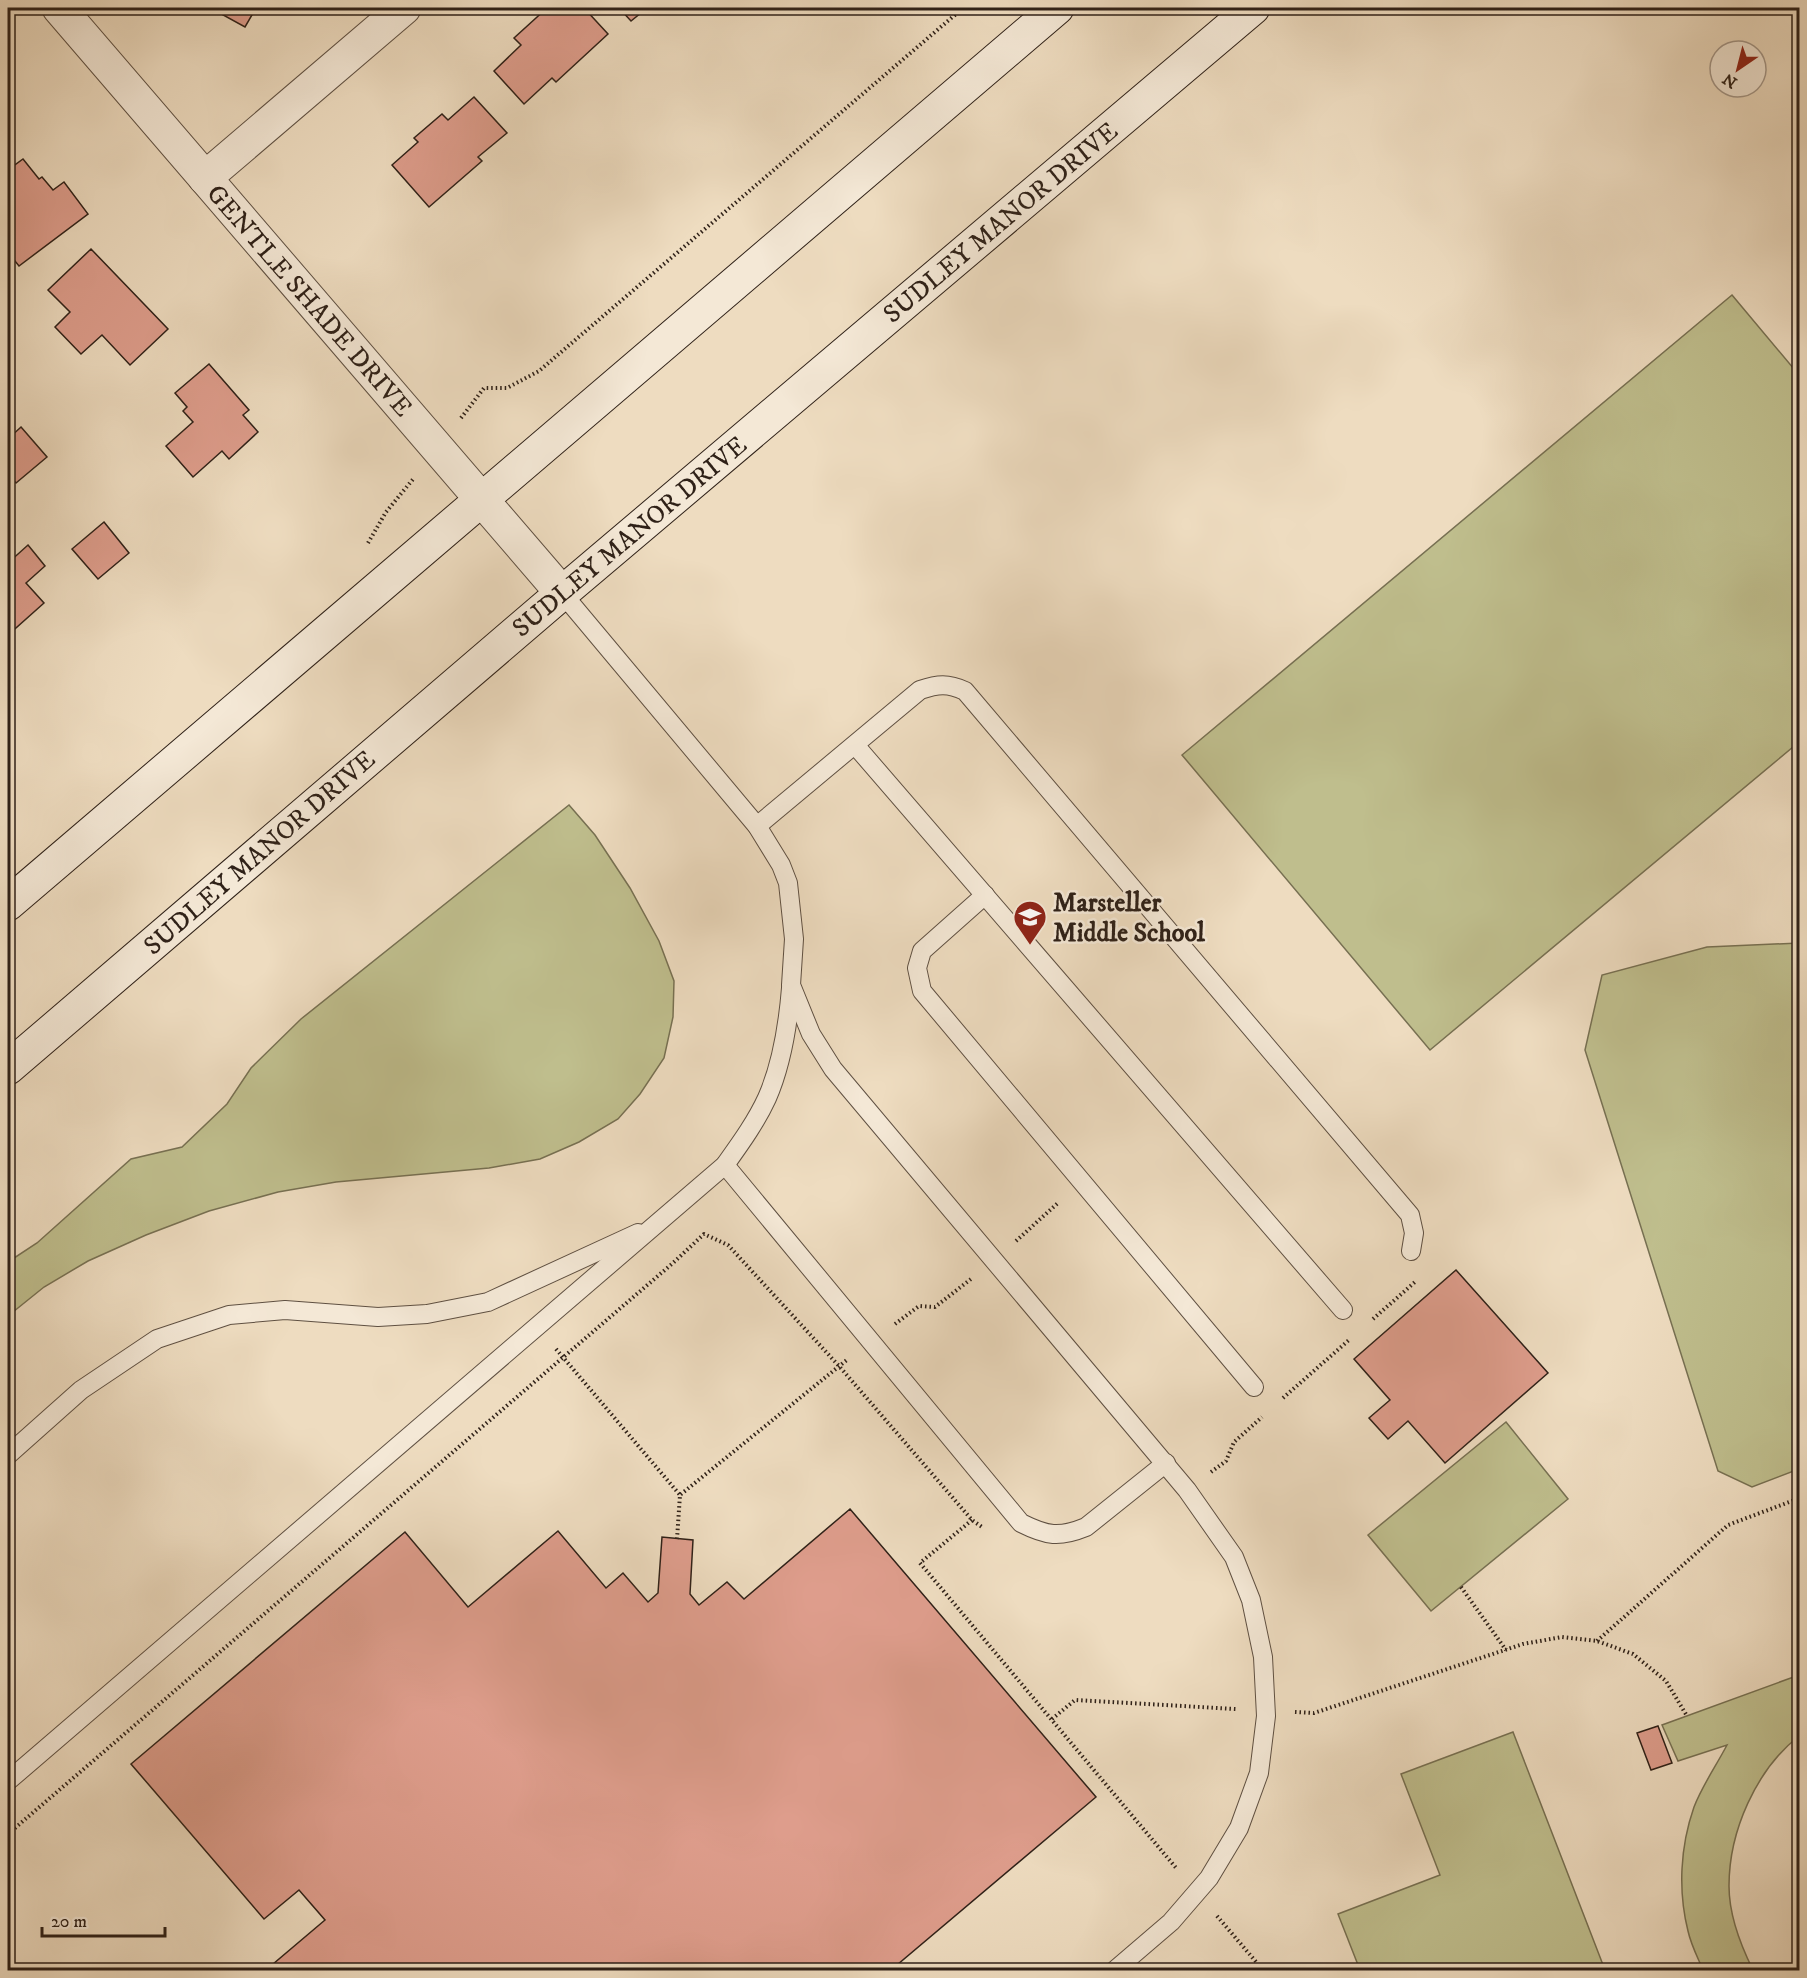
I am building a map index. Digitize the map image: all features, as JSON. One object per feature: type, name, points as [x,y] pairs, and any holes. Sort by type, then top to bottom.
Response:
[{"type":"main road","name":"GENTLE SHADE DRIVE","points":[[59,8],[562,593]]},
{"type":"main road","points":[[205,178],[405,8]]},
{"type":"main road","points":[[8,904],[1057,8]]},
{"type":"main road","name":"SUDLEY MANOR DRIVE","points":[[8,1068],[562,593],[1252,8]]},
{"type":"lane","points":[[8,1781],[659,1224],[724,1165],[746,1136],[767,1097],[780,1059],[788,1021],[794,939],[788,883],[781,865],[757,826],[562,593]]},
{"type":"lane","points":[[757,826],[920,690],[937,684],[953,686],[965,691],[1410,1215],[1414,1233],[1411,1251]]},
{"type":"lane","points":[[855,745],[1343,1310]]},
{"type":"lane","points":[[985,895],[922,951],[917,968],[922,992],[1254,1387]]},
{"type":"lane","points":[[791,985],[811,1034],[833,1069],[1187,1490],[1234,1557],[1251,1600],[1261,1646],[1266,1710],[1259,1773],[1239,1828],[1209,1878],[1171,1922],[1114,1971]]},
{"type":"lane","points":[[724,1165],[1021,1524],[1054,1536],[1086,1527],[1166,1464]]},
{"type":"lane","points":[[8,1455],[81,1390],[157,1339],[229,1315],[285,1310],[378,1317],[427,1314],[488,1302],[659,1224]]},
{"type":"path","points":[[484,388],[507,388],[539,371],[963,8]]},
{"type":"path","points":[[8,1834],[563,1358],[704,1234],[728,1245],[838,1366]]},
{"type":"path","points":[[537,1328],[680,1495]]},
{"type":"path","points":[[1597,1641],[1728,1525],[1800,1498]]},
{"type":"path","points":[[972,1520],[920,1563],[1263,1971]]},
{"type":"path","points":[[1461,1587],[1506,1650]]},
{"type":"path","points":[[1052,1719],[1075,1700],[1314,1713],[1506,1650],[1562,1636],[1597,1641],[1633,1654],[1666,1681],[1687,1716]]},
{"type":"shaded area","points":[[1732,295],[1799,375],[1799,742],[1430,1050],[1182,755]]},
{"type":"shaded area","points":[[569,805],[595,835],[630,888],[659,941],[674,981],[673,1017],[664,1058],[640,1094],[618,1119],[579,1142],[540,1159],[489,1168],[336,1182],[278,1192],[209,1211],[146,1235],[88,1261],[44,1287],[8,1316],[8,1262],[37,1243],[131,1159],[182,1147],[227,1104],[251,1068],[301,1019]]},
{"type":"shaded area","points":[[1799,943],[1799,1469],[1752,1487],[1718,1471],[1585,1050],[1602,975],[1707,947]]},
{"type":"shaded area","points":[[1506,1422],[1568,1499],[1431,1611],[1368,1535]]},
{"type":"shaded area","points":[[1799,1675],[1799,1736],[1770,1766],[1758,1784],[1740,1823],[1730,1865],[1729,1897],[1733,1919],[1753,1970],[1703,1970],[1691,1941],[1685,1916],[1682,1885],[1683,1853],[1694,1807],[1727,1745],[1678,1761],[1662,1725]]},
{"type":"shaded area","points":[[1513,1732],[1605,1970],[1360,1970],[1338,1914],[1440,1875],[1401,1774]]},
{"type":"building","points":[[215,8],[256,8],[245,27],[214,10]]},
{"type":"building","points":[[547,8],[584,8],[608,34],[556,82],[552,78],[524,104],[494,71],[521,45],[514,38]]},
{"type":"building","points":[[619,8],[647,8],[631,21]]},
{"type":"building","points":[[474,97],[507,133],[478,157],[482,161],[429,207],[392,165],[418,142],[414,138],[442,114],[448,120]]},
{"type":"building","points":[[23,159],[39,179],[42,177],[53,190],[64,182],[88,214],[19,266],[11,256],[8,258],[8,170]]},
{"type":"building","points":[[91,249],[168,329],[130,365],[102,335],[81,354],[55,327],[70,312],[48,290]]},
{"type":"building","points":[[209,364],[249,410],[243,415],[258,432],[229,459],[222,451],[193,477],[166,446],[193,422],[183,411],[187,407],[175,393]]},
{"type":"building","points":[[21,427],[47,457],[16,483],[8,474],[8,439]]},
{"type":"building","points":[[104,522],[129,553],[98,579],[72,549]]},
{"type":"building","points":[[28,545],[45,566],[26,583],[44,603],[8,635],[8,563]]},
{"type":"building","points":[[1456,1270],[1548,1373],[1445,1463],[1408,1421],[1388,1439],[1369,1418],[1390,1400],[1354,1359]]},
{"type":"building","points":[[850,1509],[1096,1797],[891,1970],[266,1970],[325,1920],[299,1890],[264,1919],[131,1764],[405,1532],[468,1607],[558,1531],[606,1588],[623,1573],[648,1602],[658,1593],[662,1537],[693,1540],[690,1594],[699,1605],[727,1582],[744,1599]]},
{"type":"building","points":[[1658,1726],[1672,1763],[1651,1770],[1637,1733]]},
{"type":"place","name":"Marsteller Middle School","points":[[1030,946]]}]
